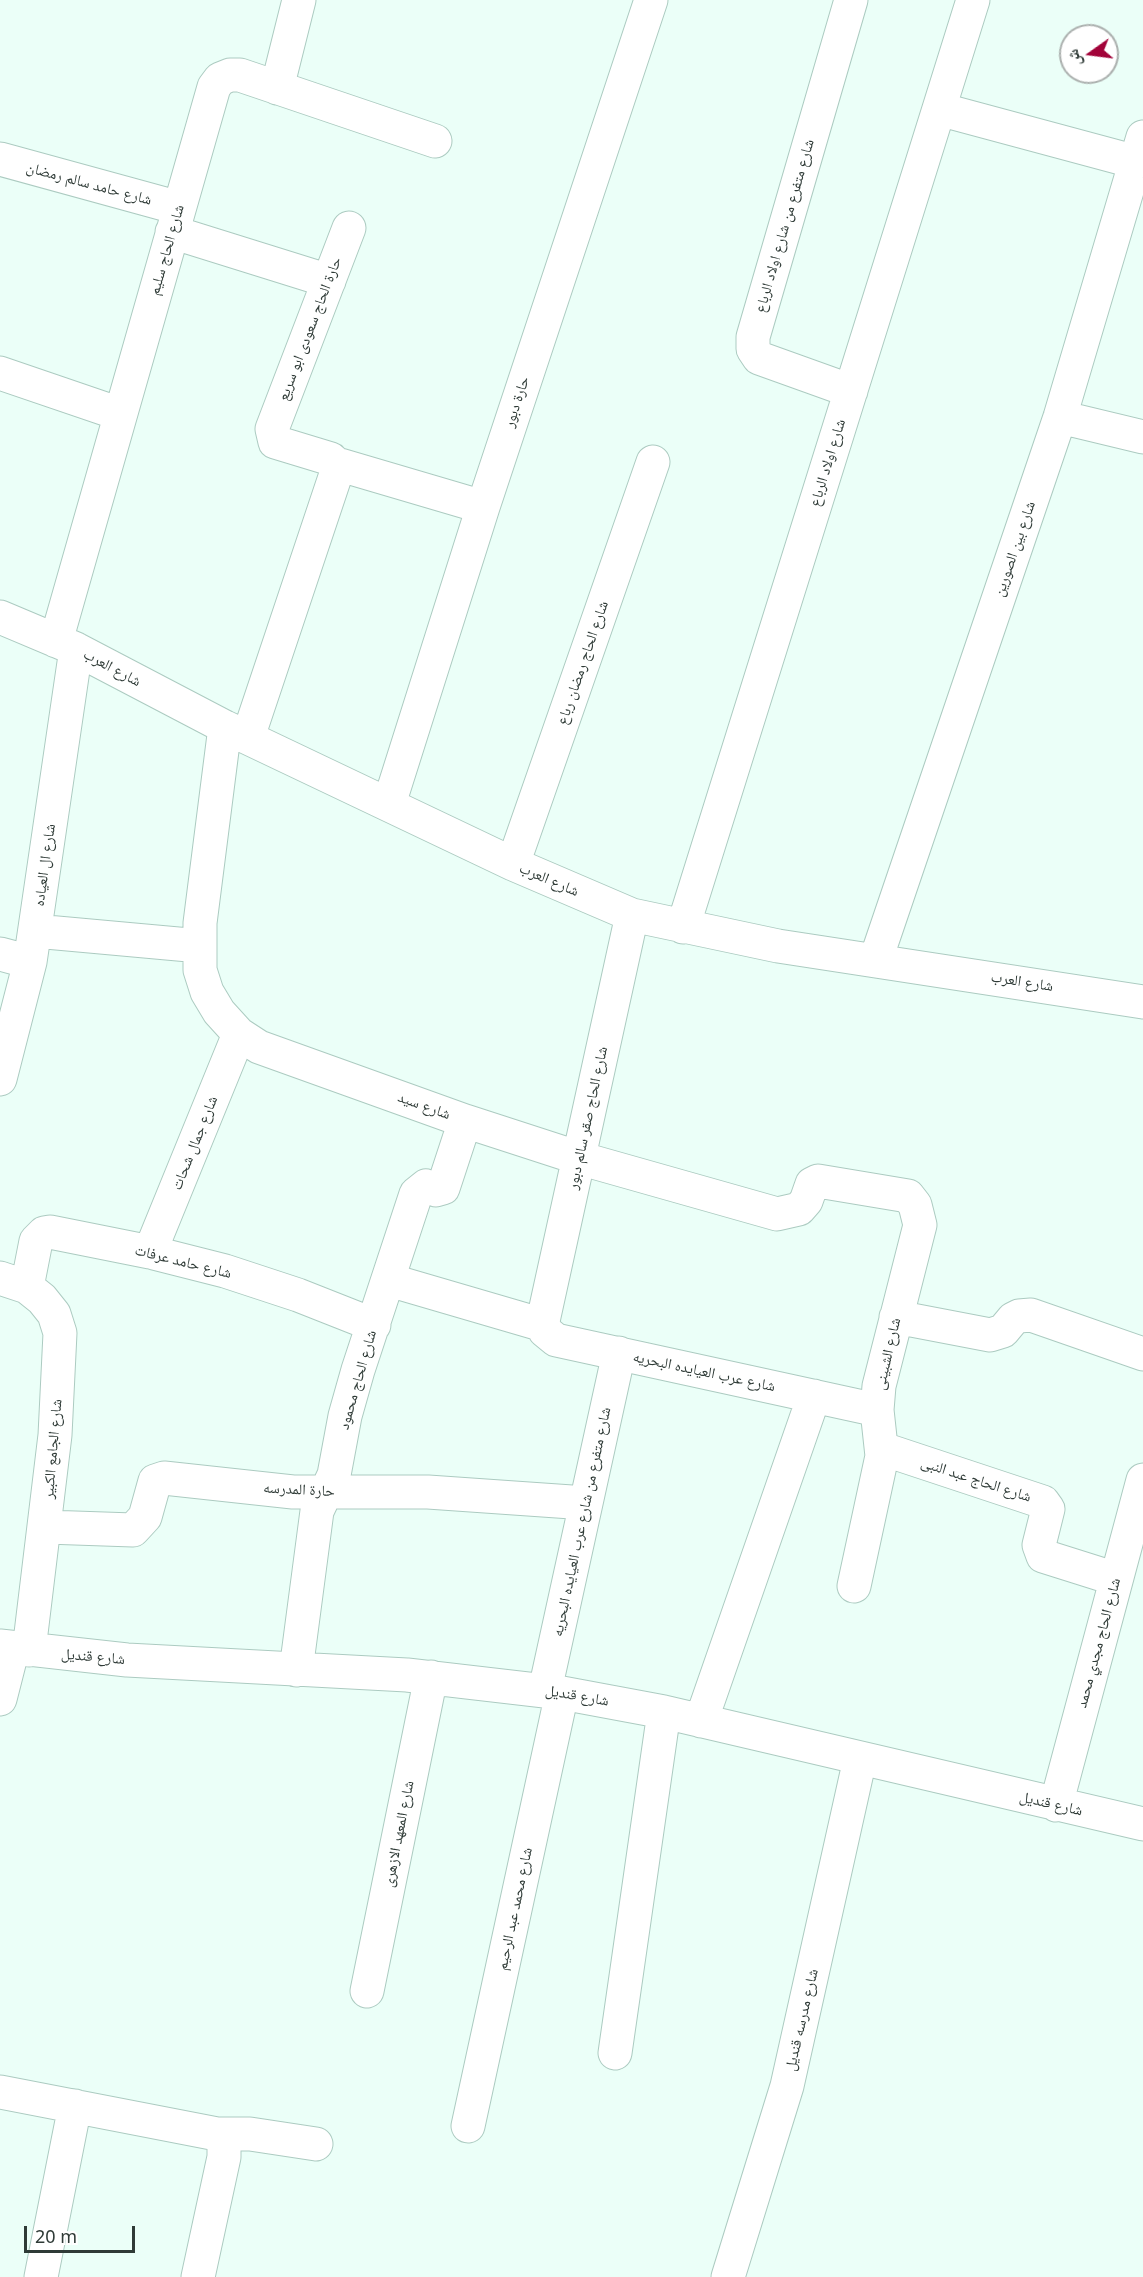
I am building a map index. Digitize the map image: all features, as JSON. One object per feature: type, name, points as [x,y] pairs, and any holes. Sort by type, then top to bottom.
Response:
[{"type":"street","points":[[277,88],[300,0]]},
{"type":"street","name":"حارة دبور","points":[[388,804],[483,507],[651,0]]},
{"type":"street","name":"شارع متفرع من شارع اولاد الرباع","points":[[851,0],[753,337],[753,349],[759,358],[851,391]]},
{"type":"street","name":"شارع اولاد الرباع","points":[[683,927],[973,0]]},
{"type":"street","name":"شارع الحاج سليم","points":[[66,645],[120,414],[214,87],[220,79],[230,75],[240,75],[435,141]]},
{"type":"street","points":[[939,109],[1139,149]]},
{"type":"street","name":"شارع بين الصورين","points":[[876,959],[1060,417],[1139,149]]},
{"type":"street","name":"شارع حامد سالم رمضان","points":[[0,159],[176,220],[329,281]]},
{"type":"street","name":"حارة الحاج سعودى ابو سريع","points":[[337,464],[331,459],[275,442],[272,429],[349,228]]},
{"type":"street","points":[[0,373],[120,414]]},
{"type":"street","points":[[1060,417],[1143,437]]},
{"type":"street","name":"شارع الحاج رمضان رباع","points":[[513,864],[653,462]]},
{"type":"street","points":[[236,732],[337,473],[337,464],[483,507]]},
{"type":"street","name":"شارع العرب","points":[[0,617],[66,645],[236,732],[513,864],[632,915],[778,945],[1143,1002]]},
{"type":"street","name":"شارع ال العياده","points":[[0,1079],[22,949],[66,645]]},
{"type":"street","name":"شارع سيد","points":[[236,732],[200,923],[200,970],[207,992],[219,1012],[239,1034],[260,1047],[465,1121],[579,1158],[777,1214],[800,1209],[806,1201],[812,1184],[818,1181],[908,1196]]},
{"type":"street","name":"شارع الحاج صقر سالم دبور","points":[[543,1323],[632,915]]},
{"type":"street","points":[[22,949],[200,946]]},
{"type":"street","name":"شارع جمال شحات","points":[[150,1252],[239,1034]]},
{"type":"street","name":"شارع الحاج محمود","points":[[296,1670],[315,1520],[334,1475],[345,1416],[358,1370],[416,1194],[426,1186],[436,1190],[443,1188],[465,1121]]},
{"type":"street","name":"شارع الشبينى","points":[[854,1586],[883,1449],[877,1410],[879,1386],[920,1225],[915,1204],[908,1196]]},
{"type":"street","name":"شارع حامد عرفات","points":[[13,1282],[36,1242],[44,1233],[150,1252],[225,1271],[298,1295],[374,1325]]},
{"type":"street","points":[[388,1280],[543,1323]]},
{"type":"street","name":"شارع الجامع الكبير","points":[[0,1699],[46,1527],[56,1435],[60,1333],[54,1314],[42,1299],[13,1282]]},
{"type":"street","points":[[896,1317],[990,1335],[1003,1332],[1013,1319],[1019,1316],[1031,1315],[1143,1354]]},
{"type":"street","name":"شارع عرب العيايده البحريه","points":[[543,1323],[544,1332],[556,1340],[877,1410]]},
{"type":"street","name":"شارع متفرع من شارع عرب العيايده البحريه","points":[[553,1692],[586,1503],[619,1353]]},
{"type":"street","points":[[701,1721],[814,1396]]},
{"type":"street","name":"شارع الحاج عبد النبى","points":[[883,1449],[1043,1502],[1048,1509],[1040,1545],[1043,1556],[1116,1578]]},
{"type":"street","name":"حارة المدرسه","points":[[46,1527],[133,1530],[145,1517],[155,1481],[165,1478],[326,1493],[428,1492],[586,1503]]},
{"type":"street","name":"شارع الحاج مجدي محمد","points":[[1056,1805],[1143,1480]]},
{"type":"street","name":"شارع قنديل","points":[[14,1648],[127,1660],[431,1677],[553,1692],[664,1712],[1143,1824]]},
{"type":"street","name":"شارع المعهد الازهرى","points":[[367,1991],[431,1677]]},
{"type":"street","name":"شارع محمد عبد الرحيم","points":[[468,2126],[553,1692]]},
{"type":"street","points":[[615,2053],[664,1712]]},
{"type":"street","name":"شارع مدرسه قنديل","points":[[728,2277],[787,2086],[860,1759]]},
{"type":"street","points":[[0,2092],[217,2134],[250,2134],[316,2144]]},
{"type":"street","points":[[41,2277],[75,2106]]},
{"type":"street","points":[[198,2277],[224,2157],[224,2144],[217,2134]]}]
